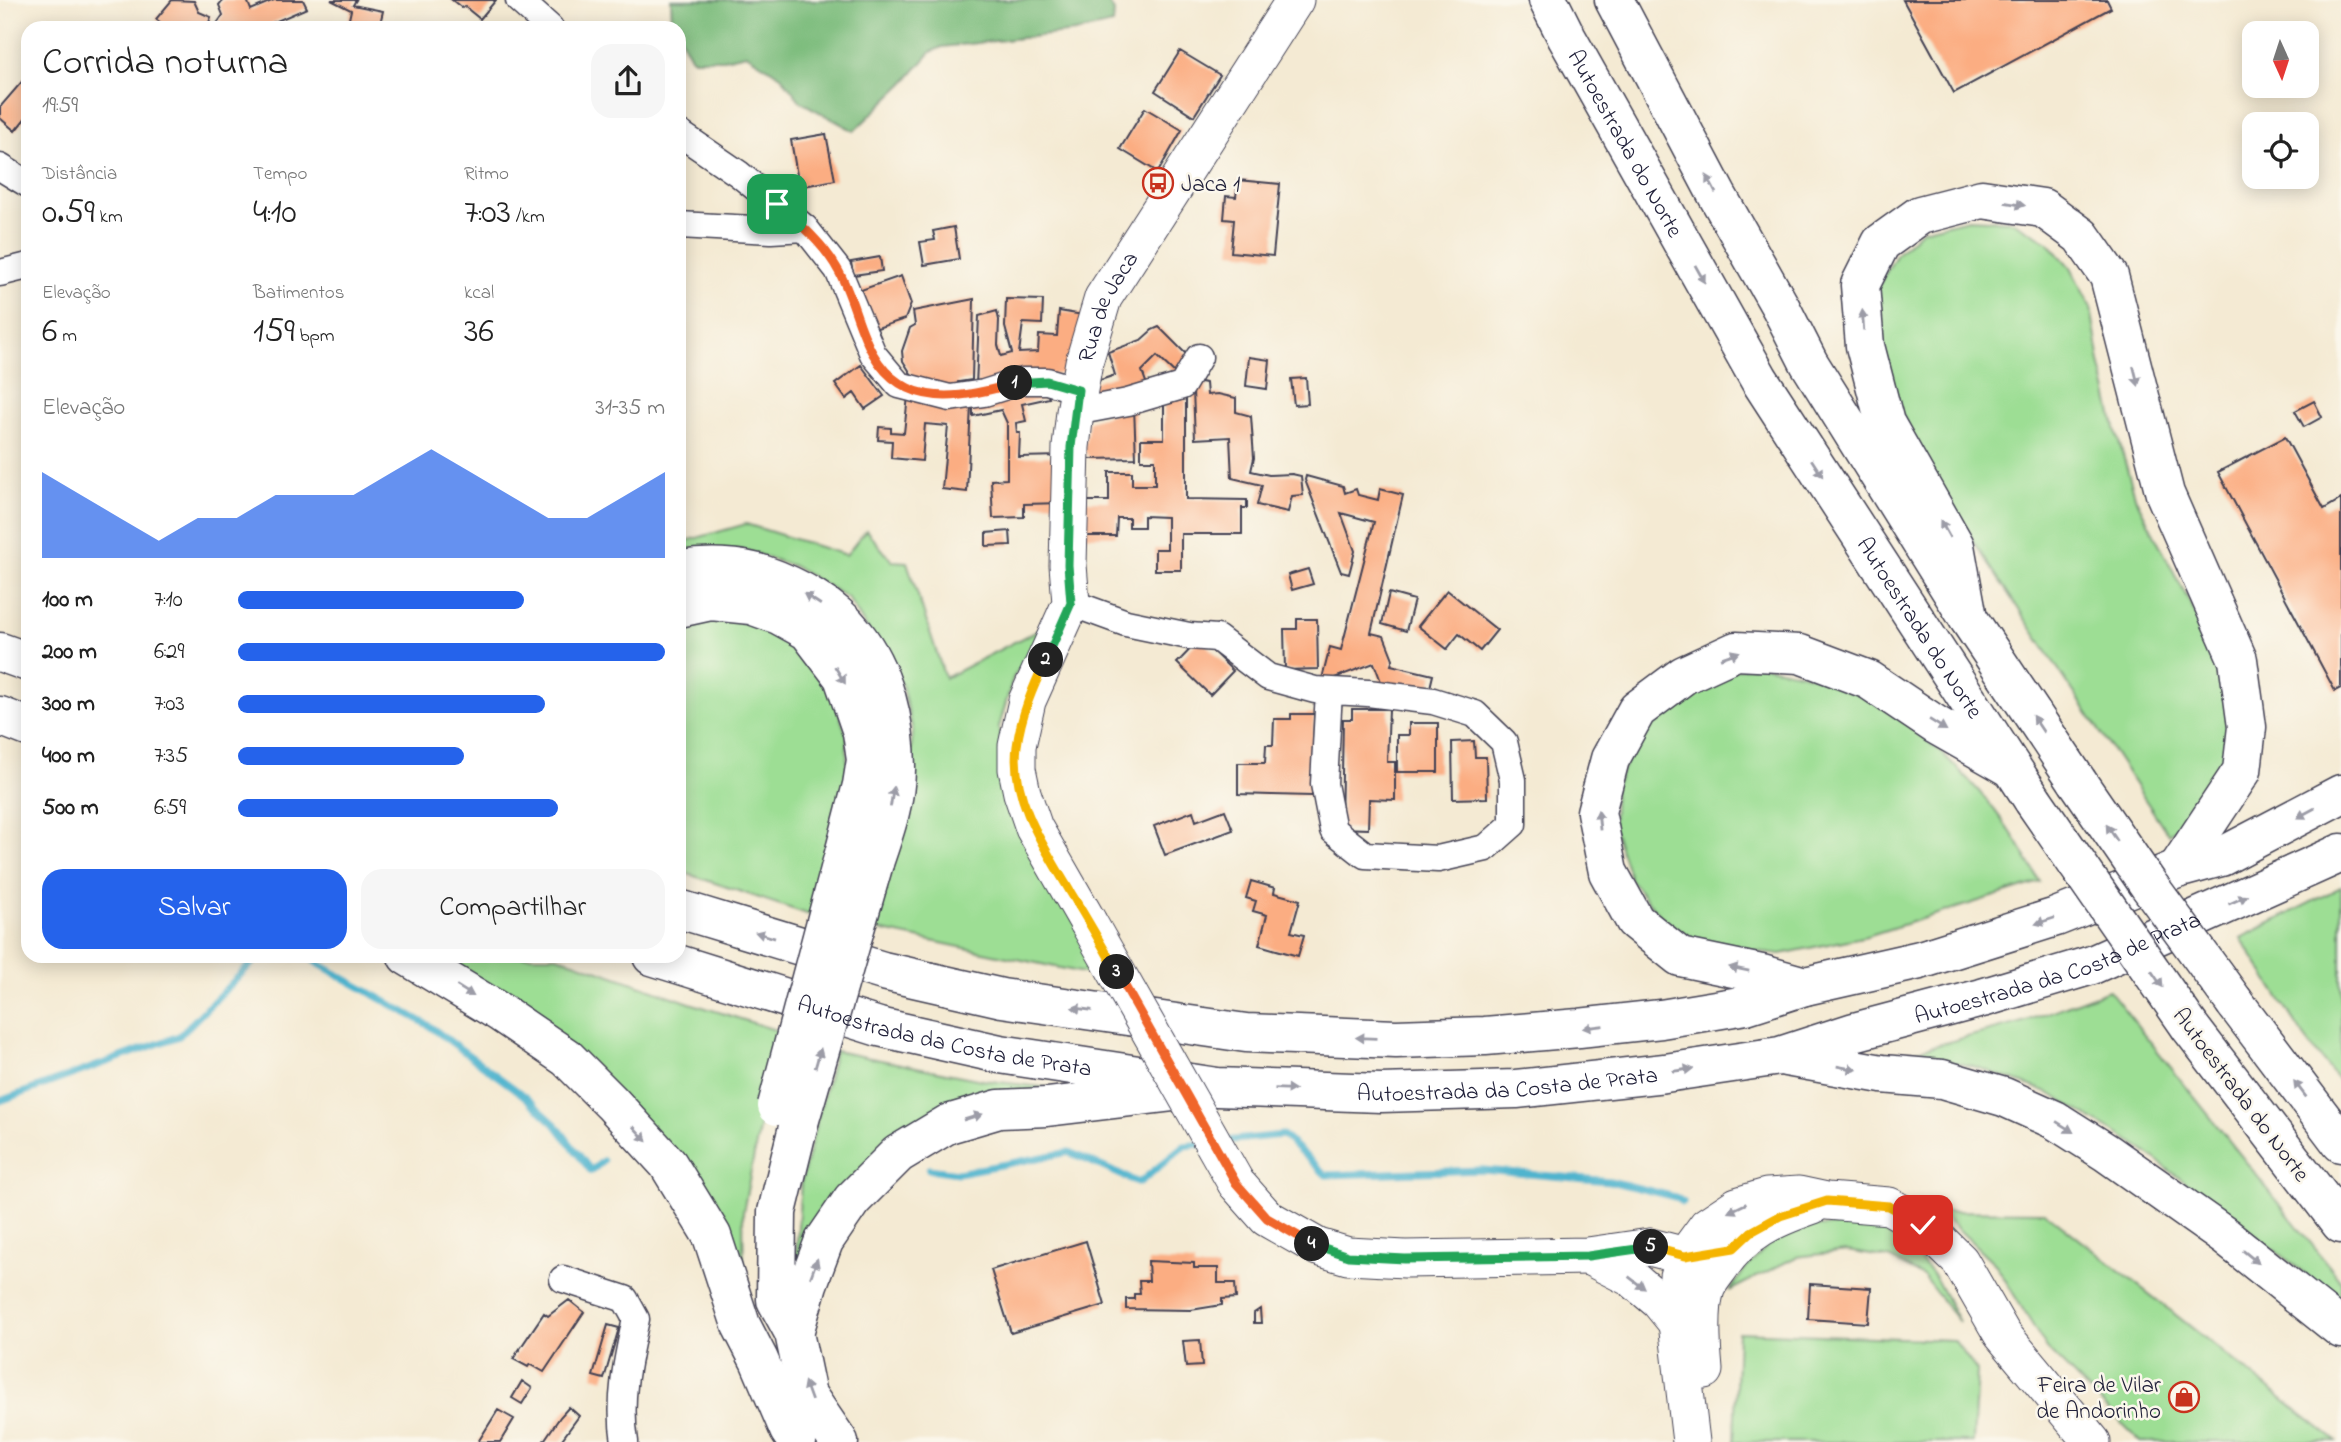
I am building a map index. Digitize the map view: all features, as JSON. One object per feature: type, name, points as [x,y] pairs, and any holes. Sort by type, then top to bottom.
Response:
[{"type":"highway","name":"Autoestrada do Norte","points":[[1548,0],[1759,379],[2033,800],[2190,1027],[2341,1224]]},
{"type":"highway","name":"Autoestrada do Norte","points":[[1614,0],[1809,363],[1968,618],[2148,884],[2341,1143]]},
{"type":"highway","points":[[1968,618],[1955,546],[1885,423],[1865,346],[1860,285],[1881,243],[1920,215],[1982,199],[2043,208],[2081,236],[2109,276],[2165,494],[2238,660],[2247,727],[2242,771],[2177,869]]},
{"type":"highway","points":[[686,570],[722,568],[762,574],[800,591],[830,611],[854,633],[877,672],[893,723],[896,771],[890,814],[859,858]]},
{"type":"highway","points":[[686,606],[711,601],[751,605],[779,615],[808,631],[843,677],[862,732],[866,760],[862,785],[859,858],[787,1119],[755,1202],[750,1261],[760,1360]]},
{"type":"highway","points":[[1805,986],[1680,957],[1635,921],[1608,872],[1596,812],[1610,759],[1637,710],[1684,675],[1736,651],[1800,654],[1869,680],[1936,725],[2012,768]]},
{"type":"highway","points":[[0,652],[21,660]]},
{"type":"highway","points":[[0,716],[21,724]]},
{"type":"highway","name":"Autoestrada da Costa de Prata","points":[[686,909],[883,971],[1002,998],[1246,1033],[1396,1039],[1485,1035],[1661,1019],[1746,1005],[1805,986],[1920,960],[2056,917],[2177,869],[2221,857],[2341,794]]},
{"type":"highway","name":"Autoestrada da Costa de Prata","points":[[671,963],[879,1027],[1000,1054],[1217,1087],[1381,1093],[1516,1089],[1665,1073],[1780,1056],[1854,1032],[1982,998],[2091,965],[2341,853]]},
{"type":"highway","points":[[419,963],[501,1013],[567,1058],[612,1102],[668,1164],[712,1236],[741,1325],[760,1360],[796,1442]]},
{"type":"highway","points":[[1780,1056],[1882,1074],[1942,1079],[2004,1097],[2055,1120],[2227,1237],[2341,1329]]},
{"type":"highway","points":[[794,1333],[824,1241],[852,1200],[898,1154],[948,1124],[999,1109],[1071,1105],[1217,1087]]},
{"type":"highway","points":[[787,1119],[777,1212],[776,1300],[794,1333],[807,1395],[839,1442]]},
{"type":"street","points":[[519,0],[537,21]]},
{"type":"street","name":"Rua de Jaca","points":[[1295,0],[1102,298],[1084,362],[1071,447],[1068,552],[1071,603],[1027,701],[1017,746],[1017,769],[1034,828],[1236,1183],[1267,1218],[1318,1247],[1348,1256],[1405,1259],[1588,1256],[1650,1247],[1685,1256],[1734,1248]]},
{"type":"street","points":[[686,138],[739,174],[805,228],[838,270],[873,355],[898,385],[950,398],[984,393],[1022,381],[1047,381],[1076,401],[1128,402],[1182,386],[1199,357]]},
{"type":"street","points":[[0,167],[21,180]]},
{"type":"street","points":[[686,225],[771,230],[805,228]]},
{"type":"street","points":[[0,273],[21,268]]},
{"type":"street","points":[[1071,603],[1126,623],[1189,636],[1217,638],[1268,677],[1315,690],[1329,691],[1433,701],[1475,714],[1504,742],[1513,780],[1513,824],[1486,848],[1438,859],[1365,855],[1333,831],[1324,784],[1329,691]]},
{"type":"street","points":[[1691,1442],[1677,1323],[1678,1276],[1685,1256],[1707,1226],[1737,1206],[1767,1197],[1799,1195],[1827,1201],[1889,1206],[1923,1225],[1960,1261],[2002,1334],[2092,1442]]},
{"type":"street","points":[[1710,1442],[1701,1337],[1707,1287],[1734,1248],[1751,1232],[1780,1216],[1827,1201]]},
{"type":"street","name":"Rua de Jaca","points":[[1588,1256],[1633,1279],[1659,1301],[1677,1323]]},
{"type":"street","points":[[1685,1256],[1707,1287]]},
{"type":"street","points":[[563,1279],[625,1299],[636,1319],[624,1377],[622,1426],[625,1442]]},
{"type":"green space","points":[[671,0],[1106,0],[1114,11],[1113,24],[1075,32],[942,47],[931,52],[904,83],[854,131],[801,102],[781,76],[746,54],[724,59],[692,59],[686,48],[686,21],[672,21]]},
{"type":"green space","points":[[1968,219],[2012,221],[2048,242],[2071,268],[2091,308],[2115,428],[2136,499],[2223,667],[2232,752],[2189,818],[2168,834],[1956,515],[1897,406],[1882,360],[1874,293],[1897,254],[1922,230]]},
{"type":"green space","points":[[746,524],[846,555],[866,530],[892,561],[907,562],[945,678],[1051,623],[1013,678],[999,727],[1003,776],[1103,977],[874,929],[908,779],[913,731],[902,686],[848,598],[793,566],[742,549],[686,556],[686,541]]},
{"type":"green space","points":[[730,613],[793,642],[824,671],[847,736],[847,788],[813,916],[686,873],[686,622]]},
{"type":"green space","points":[[1758,665],[1837,684],[1861,694],[1903,721],[1943,754],[1979,792],[2010,831],[2040,882],[1867,936],[1781,954],[1703,945],[1662,918],[1631,881],[1613,826],[1615,786],[1646,720],[1711,675]]},
{"type":"green space","points":[[2341,887],[2341,1084],[2305,1038],[2241,938]]},
{"type":"green space","points":[[433,963],[577,963],[782,1032],[743,1212],[744,1292],[687,1175]]},
{"type":"green space","points":[[2109,990],[2341,1281],[2341,1301],[2135,1144],[2045,1091],[1973,1066],[1914,1056],[1911,1052],[2023,1022]]},
{"type":"green space","points":[[835,1051],[982,1080],[1084,1092],[922,1122],[794,1285],[801,1183]]},
{"type":"green space","points":[[1939,1211],[2045,1212],[2337,1442],[2141,1442],[2047,1349],[1996,1265]]},
{"type":"green space","points":[[1807,1226],[1882,1230],[1914,1253],[1935,1277],[1959,1322],[1923,1276],[1889,1258],[1847,1251],[1796,1257],[1729,1291],[1745,1269],[1773,1240]]},
{"type":"green space","points":[[1738,1332],[1954,1340],[1977,1371],[1973,1442],[1734,1442]]},
{"type":"building","points":[[172,0],[194,1],[199,12],[211,17],[210,21],[156,19]]},
{"type":"building","points":[[223,0],[247,0],[251,10],[274,0],[303,0],[307,8],[277,21],[219,21],[223,15],[219,5]]},
{"type":"building","points":[[331,0],[356,0],[353,5],[383,11],[381,21],[349,21],[351,10]]},
{"type":"building","points":[[452,0],[496,0],[480,19]]},
{"type":"building","points":[[1903,0],[2107,0],[2111,8],[1954,93]]},
{"type":"building","points":[[1180,51],[1220,75],[1194,116],[1155,91]]},
{"type":"building","points":[[21,83],[21,124],[15,131],[0,118],[0,107]]},
{"type":"building","points":[[1145,108],[1182,130],[1158,172],[1120,149]]},
{"type":"building","points":[[826,134],[835,180],[799,187],[791,140]]},
{"type":"building","points":[[1238,180],[1280,184],[1273,256],[1231,252],[1234,220],[1224,219],[1226,196],[1236,197]]},
{"type":"building","points":[[954,227],[959,259],[924,265],[920,242],[935,240],[933,231]]},
{"type":"building","points":[[880,257],[882,271],[853,275],[851,262]]},
{"type":"building","points":[[901,276],[911,304],[905,319],[871,330],[858,291]]},
{"type":"building","points":[[974,299],[972,380],[958,382],[959,390],[917,383],[903,361],[902,351],[910,328],[915,325],[913,311]]},
{"type":"building","points":[[1006,299],[1043,300],[1042,324],[1023,323],[1019,353],[1038,352],[1039,335],[1057,336],[1059,311],[1089,316],[1065,373],[976,386],[979,316],[997,311],[1001,356],[1012,353],[1005,327]]},
{"type":"building","points":[[1159,327],[1190,358],[1176,374],[1157,356],[1142,371],[1148,388],[1090,408],[1083,386],[1115,375],[1108,352],[1141,340]]},
{"type":"building","points":[[1249,357],[1270,360],[1267,389],[1246,386]]},
{"type":"building","points":[[861,365],[884,396],[865,409],[854,393],[846,399],[835,384]]},
{"type":"building","points":[[1306,378],[1308,404],[1294,405],[1291,379]]},
{"type":"building","points":[[1195,381],[1206,383],[1207,395],[1218,394],[1236,398],[1236,412],[1251,416],[1254,458],[1251,471],[1269,475],[1301,476],[1303,495],[1292,496],[1288,512],[1257,505],[1262,485],[1232,478],[1230,437],[1195,439]]},
{"type":"building","points":[[1046,390],[1049,398],[1022,404],[1026,421],[1016,423],[1017,433],[1020,433],[1019,457],[1062,456],[1063,503],[1024,504],[1024,517],[993,518],[991,480],[1007,479],[1007,423],[1001,410],[973,416],[973,398]]},
{"type":"building","points":[[908,396],[971,404],[967,492],[942,489],[948,426],[925,424],[922,461],[891,458],[892,441],[878,440],[879,427],[904,433]]},
{"type":"building","points":[[1164,399],[1186,399],[1186,499],[1247,500],[1247,508],[1242,508],[1242,534],[1181,534],[1181,570],[1155,570],[1155,549],[1167,549],[1167,517],[1144,516],[1144,527],[1129,527],[1129,518],[1117,518],[1116,536],[1075,536],[1075,501],[1109,501],[1109,472],[1132,472],[1132,485],[1155,485],[1155,460],[1141,460],[1141,439],[1164,439]]},
{"type":"building","points":[[2314,401],[2322,417],[2304,427],[2295,411]]},
{"type":"building","points":[[1134,407],[1136,458],[1090,459],[1084,450],[1089,421]]},
{"type":"building","points":[[2285,437],[2324,509],[2341,499],[2341,688],[2335,691],[2218,472]]},
{"type":"building","points":[[1306,476],[1343,486],[1345,493],[1356,489],[1358,495],[1378,500],[1380,489],[1403,495],[1371,633],[1384,636],[1393,659],[1391,665],[1433,675],[1428,696],[1382,684],[1374,663],[1321,683],[1330,647],[1341,650],[1374,522],[1341,513],[1355,551],[1349,574],[1341,572],[1305,480]]},
{"type":"building","points":[[1010,531],[1011,545],[986,546],[986,533]]},
{"type":"building","points":[[1308,569],[1313,584],[1292,590],[1288,575]]},
{"type":"building","points":[[1447,590],[1497,630],[1480,651],[1459,634],[1447,649],[1418,626]]},
{"type":"building","points":[[1389,593],[1414,600],[1406,631],[1382,624]]},
{"type":"building","points":[[1297,619],[1317,619],[1318,669],[1285,670],[1284,629],[1297,629]]},
{"type":"building","points":[[1200,639],[1233,671],[1210,695],[1177,663]]},
{"type":"building","points":[[1352,709],[1389,709],[1387,762],[1395,762],[1395,800],[1369,799],[1368,829],[1341,828],[1343,719],[1352,719]]},
{"type":"building","points":[[1291,714],[1314,714],[1312,796],[1238,794],[1238,763],[1265,763],[1266,745],[1273,745],[1274,719],[1291,719]]},
{"type":"building","points":[[1409,723],[1438,723],[1438,772],[1397,772],[1397,735],[1409,735]]},
{"type":"building","points":[[1474,741],[1475,757],[1486,757],[1487,798],[1453,799],[1452,742]]},
{"type":"building","points":[[1225,810],[1233,830],[1165,855],[1154,826],[1193,811],[1196,821]]},
{"type":"building","points":[[1251,881],[1275,888],[1274,893],[1300,900],[1291,932],[1304,935],[1298,956],[1259,945],[1267,915],[1253,911],[1256,901],[1246,898]]},
{"type":"building","points":[[1086,1241],[1105,1305],[1011,1333],[991,1270]]},
{"type":"building","points":[[1148,1261],[1194,1263],[1194,1268],[1218,1268],[1218,1283],[1235,1283],[1236,1298],[1222,1299],[1222,1305],[1191,1310],[1126,1309],[1126,1299],[1134,1299],[1134,1294],[1140,1294],[1139,1281],[1149,1281]]},
{"type":"building","points":[[1810,1284],[1871,1288],[1868,1323],[1808,1319]]},
{"type":"building","points":[[569,1300],[584,1312],[544,1372],[513,1359],[544,1313],[548,1316]]},
{"type":"building","points":[[1260,1309],[1261,1323],[1254,1323],[1254,1313]]},
{"type":"building","points":[[608,1325],[619,1328],[604,1379],[593,1376]]},
{"type":"building","points":[[1200,1340],[1202,1366],[1186,1367],[1183,1341]]},
{"type":"building","points":[[522,1381],[532,1388],[522,1404],[512,1398]]},
{"type":"building","points":[[569,1407],[579,1416],[560,1442],[543,1442],[560,1417]]},
{"type":"building","points":[[498,1410],[514,1419],[500,1442],[478,1442]]},
{"type":"waterway","points":[[0,1101],[179,1036],[252,963]]},
{"type":"waterway","points":[[317,963],[428,1025],[523,1095],[555,1124],[591,1171],[603,1161]]},
{"type":"waterway","points":[[1224,1141],[1283,1135],[1326,1175],[1483,1170],[1610,1181],[1675,1197],[1683,1202]]},
{"type":"waterway","points":[[929,1169],[958,1173],[1069,1152],[1139,1183],[1184,1146],[1201,1144]]},
{"type":"place","name":"Jaca 1","points":[[1158,183]]},
{"type":"place","name":"Feira de Vilar de Andorinho","points":[[2184,1397]]},
{"type":"route","points":[[777,204],[805,228],[838,270],[873,355],[898,385],[950,398],[984,393],[1022,381],[1047,381],[1078,390],[1071,447],[1068,565],[1071,603],[1027,701],[1017,746],[1017,769],[1022,793],[1034,828],[1051,859],[1236,1183],[1267,1218],[1318,1247],[1348,1256],[1405,1259],[1588,1256],[1650,1247],[1685,1256],[1707,1253],[1734,1248],[1751,1232],[1780,1216],[1827,1201],[1889,1206],[1923,1225]]}]
